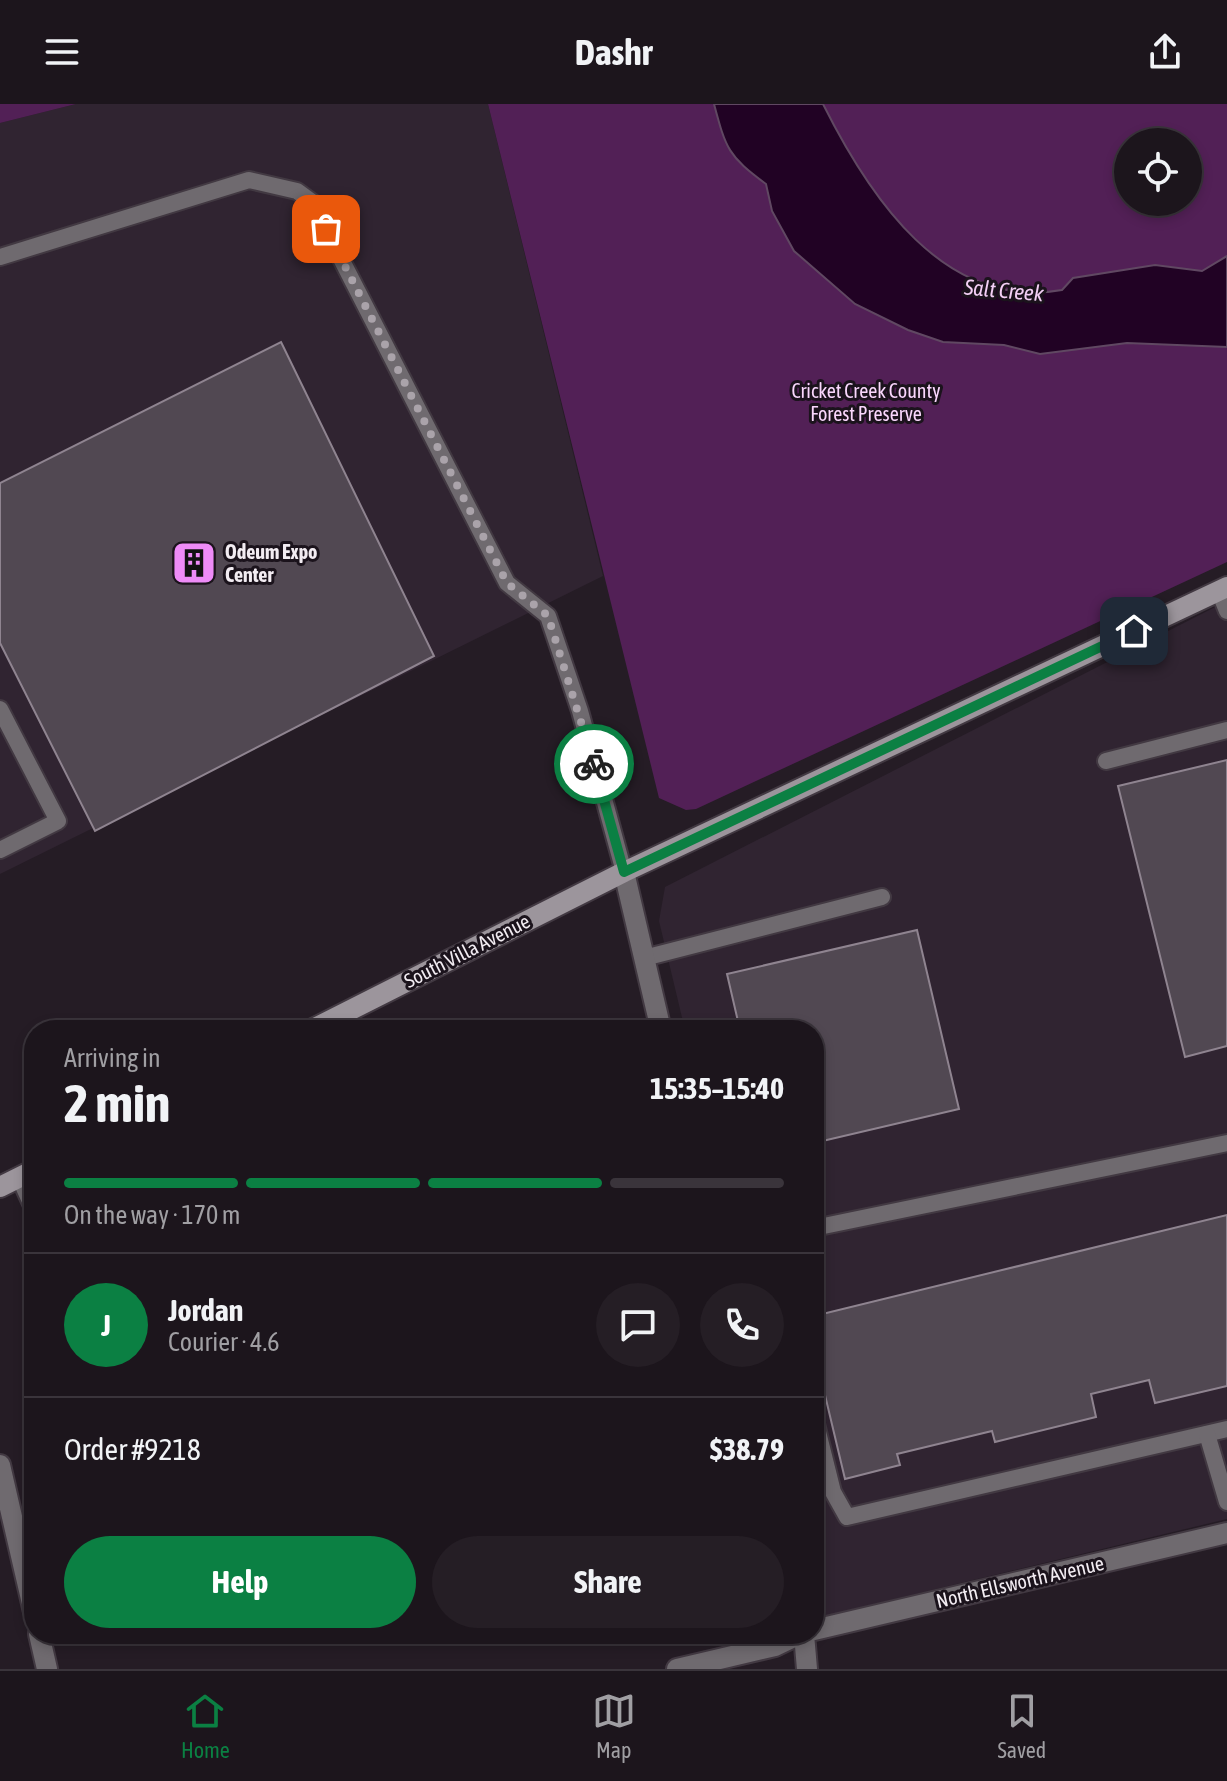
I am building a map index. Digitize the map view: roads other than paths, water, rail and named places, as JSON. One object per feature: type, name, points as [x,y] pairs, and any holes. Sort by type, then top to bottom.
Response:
[{"type":"main road","name":"South Villa Avenue","points":[[331,1020],[624,872],[1223,589]]},
{"type":"main road","points":[[0,1187],[24,1175]]},
{"type":"street","points":[[624,872],[659,1020]]},
{"type":"street","points":[[0,1465],[24,1569]]},
{"type":"street","name":"North Ellsworth Avenue","points":[[824,1628],[1227,1533]]},
{"type":"street","points":[[41,1644],[47,1669]]},
{"type":"street","points":[[677,1669],[780,1644]]},
{"type":"street","points":[[803,1644],[807,1669]]},
{"type":"lane","points":[[0,257],[249,180],[297,191],[312,202],[507,583],[548,616],[580,711],[624,872]]},
{"type":"lane","points":[[1223,589],[1227,611]]},
{"type":"lane","points":[[0,709],[58,821],[0,850]]},
{"type":"lane","points":[[1106,761],[1227,730]]},
{"type":"lane","points":[[644,958],[882,897]]},
{"type":"lane","points":[[824,1226],[1227,1143]]},
{"type":"lane","points":[[824,1456],[833,1492],[847,1517],[1227,1429]]},
{"type":"lane","points":[[1207,1434],[1227,1502]]},
{"type":"water","name":"Salt Creek","points":[[714,104],[823,104],[863,175],[888,209],[916,239],[947,265],[981,283],[1020,292],[1062,290],[1073,278],[1155,265],[1202,271],[1227,256],[1227,347],[1127,343],[1040,354],[1004,345],[943,342],[908,330],[855,304],[794,251],[772,211],[766,184],[730,150]]},
{"type":"place","name":"Odeum Expo Center","points":[[194,563]]},
{"type":"park label","name":"Cricket Creek County Forest Preserve","points":[[866,402]]}]
